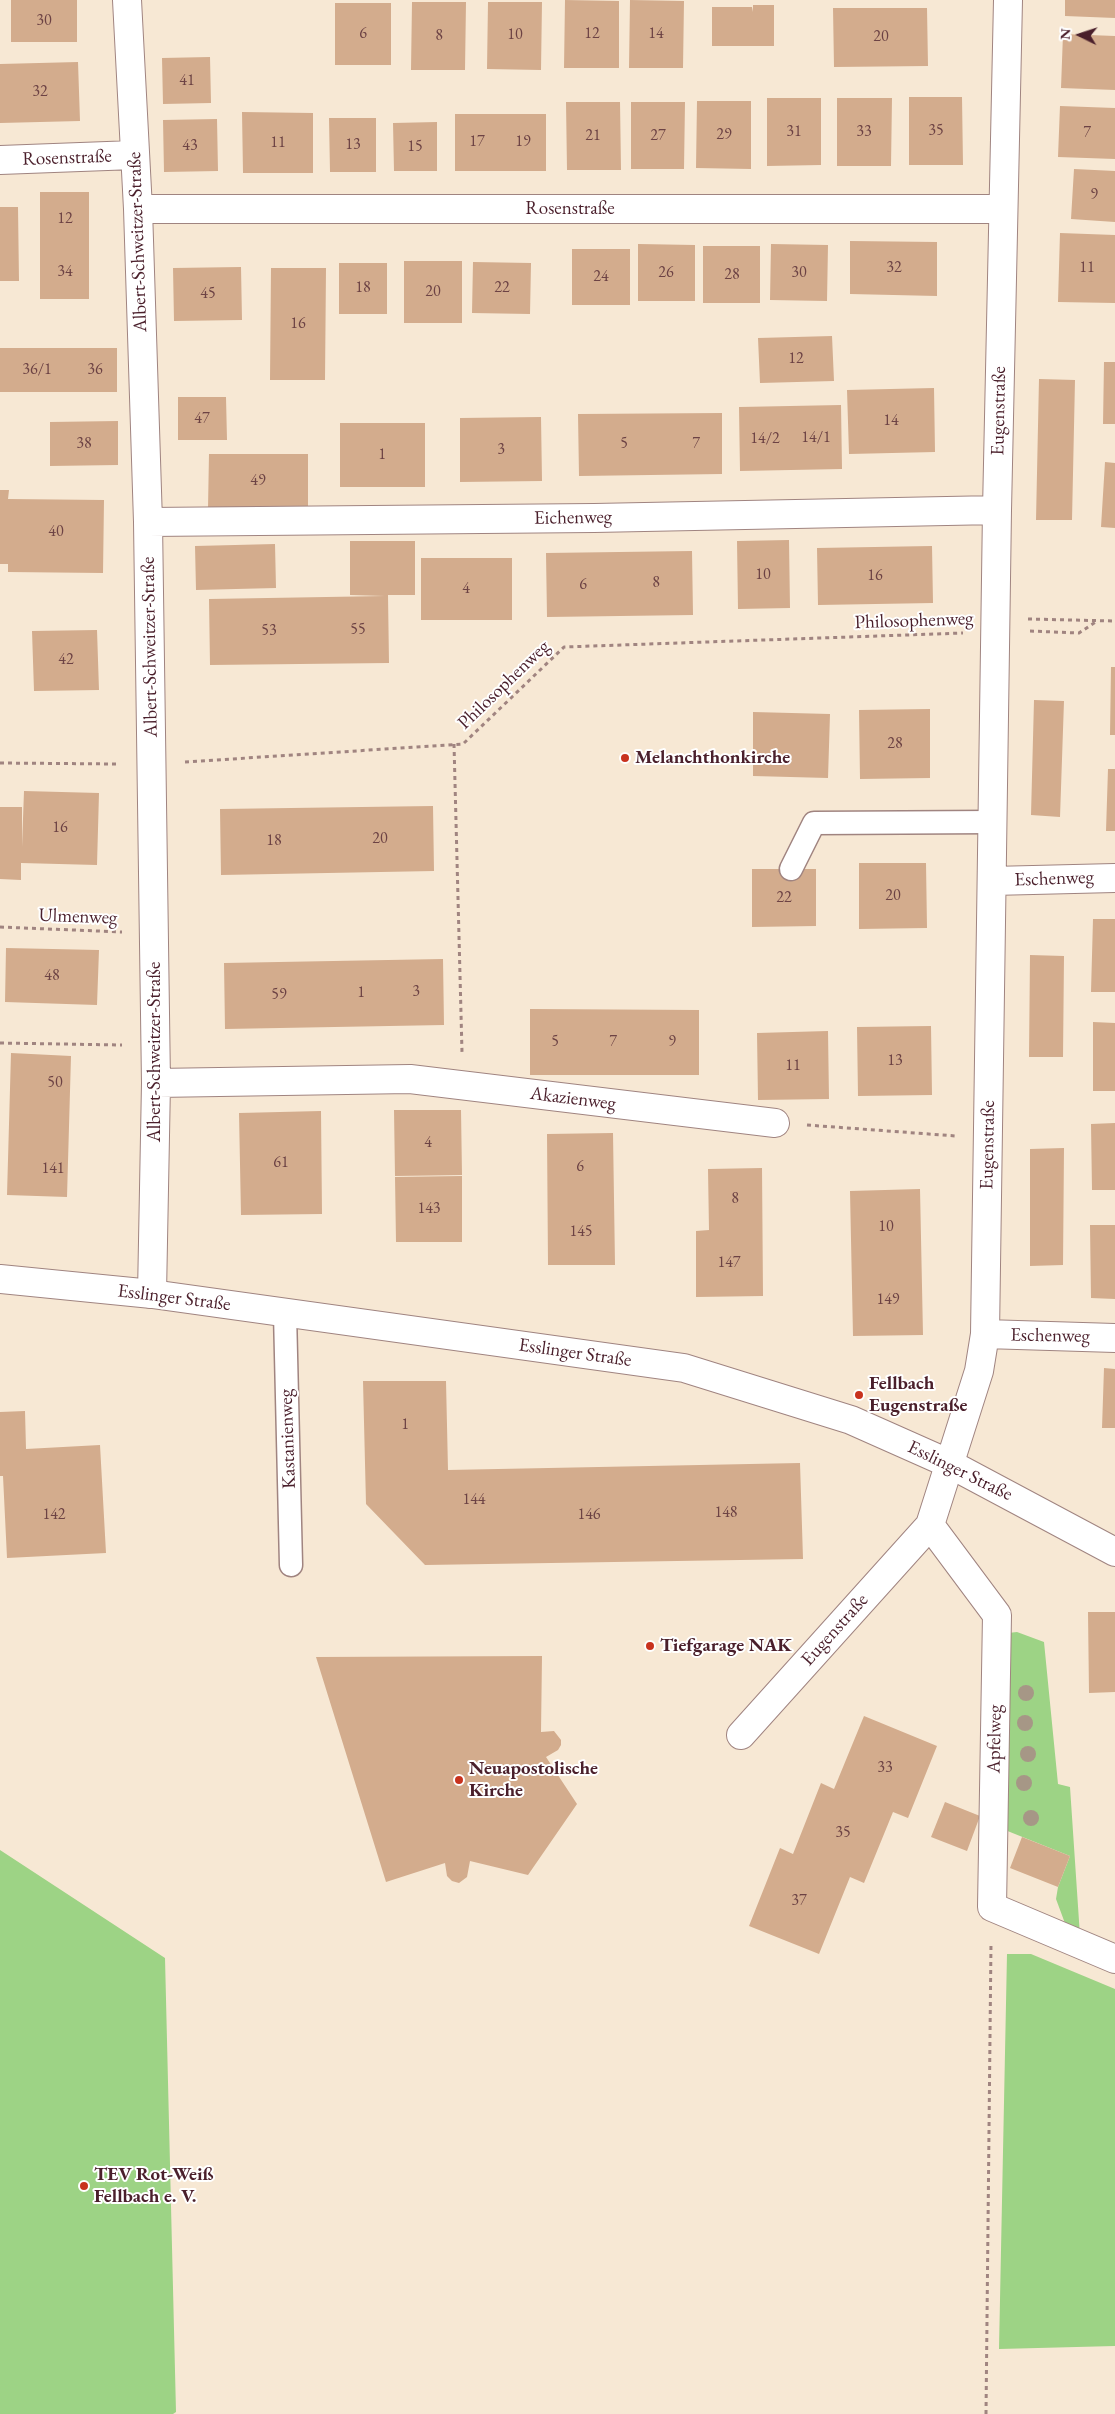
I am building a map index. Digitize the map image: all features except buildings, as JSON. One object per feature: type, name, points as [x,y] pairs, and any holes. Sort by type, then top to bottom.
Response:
[{"type":"street","name":"Albert-Schweitzer-Straße","points":[[127,0],[138,209],[148,522],[156,1083],[152,1294]]},
{"type":"street","name":"Eugenstraße","points":[[950,1464],[978,1371],[985,1334],[997,510],[1008,0]]},
{"type":"street","name":"Rosenstraße","points":[[0,160],[134,155]]},
{"type":"street","name":"Rosenstraße","points":[[138,209],[1003,209]]},
{"type":"street","name":"Eichenweg","points":[[148,522],[594,518],[997,510]]},
{"type":"street","name":"Eschenweg","points":[[992,881],[1115,878]]},
{"type":"street","name":"Akazienweg","points":[[156,1083],[410,1079],[775,1123]]},
{"type":"street","name":"Esslinger Straße","points":[[0,1279],[152,1294],[684,1368],[850,1420],[950,1464],[1115,1552]]},
{"type":"street","name":"Eschenweg","points":[[985,1334],[1115,1338]]},
{"type":"street","points":[[930,1525],[950,1464]]},
{"type":"street","name":"Eugenstraße","points":[[741,1735],[930,1525]]},
{"type":"street","name":"Apfelweg","points":[[930,1525],[996,1615],[992,1907]]},
{"type":"street","points":[[992,1907],[1115,1959]]},
{"type":"lane","points":[[791,869],[814,822],[993,822]]},
{"type":"lane","name":"Kastanienweg","points":[[284,1313],[291,1565]]},
{"type":"path","name":"Philosophenweg","points":[[0,763],[152,765],[463,744],[564,647],[996,632],[1024,619],[1115,621]]},
{"type":"path","points":[[1024,631],[1079,633],[1097,621]]},
{"type":"path","points":[[454,744],[463,1085]]},
{"type":"path","name":"Ulmenweg","points":[[0,927],[154,934]]},
{"type":"path","points":[[0,1043],[155,1046]]},
{"type":"path","points":[[775,1123],[989,1138]]},
{"type":"path","points":[[986,2414],[992,1907]]},
{"type":"green space","points":[[1017,1632],[1044,1642],[1058,1784],[1070,1787],[1080,1936],[1066,1926],[1056,1899],[1058,1887],[1070,1856],[1000,1828],[1008,1633]]},
{"type":"green space","name":"TEV Rot-Weiß Fellbach e. V.","points":[[0,1850],[165,1958],[176,2412],[173,2414],[0,2414]]},
{"type":"green space","points":[[1007,1954],[1031,1954],[1115,1989],[1115,2346],[999,2349]]},
{"type":"place","name":"Melanchthonkirche","points":[[625,758]]},
{"type":"place","name":"Fellbach Eugenstraße","points":[[859,1395]]},
{"type":"place","name":"Tiefgarage NAK","points":[[650,1646]]},
{"type":"place","name":"Neuapostolische Kirche","points":[[459,1780]]},
{"type":"place","name":"TEV Rot-Weiß Fellbach e. V.","points":[[84,2186]]}]
